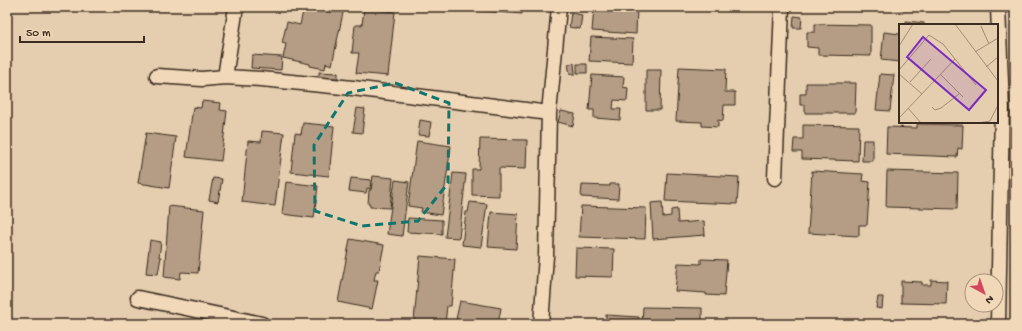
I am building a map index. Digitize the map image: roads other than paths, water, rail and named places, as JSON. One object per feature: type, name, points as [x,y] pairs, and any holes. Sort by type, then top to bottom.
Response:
[{"type":"street","points":[[225,77],[236,7]]},
{"type":"street","points":[[541,324],[546,256],[549,113],[559,7]]},
{"type":"street","points":[[776,178],[782,7]]},
{"type":"street","points":[[998,7],[1002,108],[998,324]]},
{"type":"street","points":[[157,76],[202,79],[225,77],[260,79],[353,88],[549,113]]},
{"type":"street","points":[[138,298],[262,324]]}]
